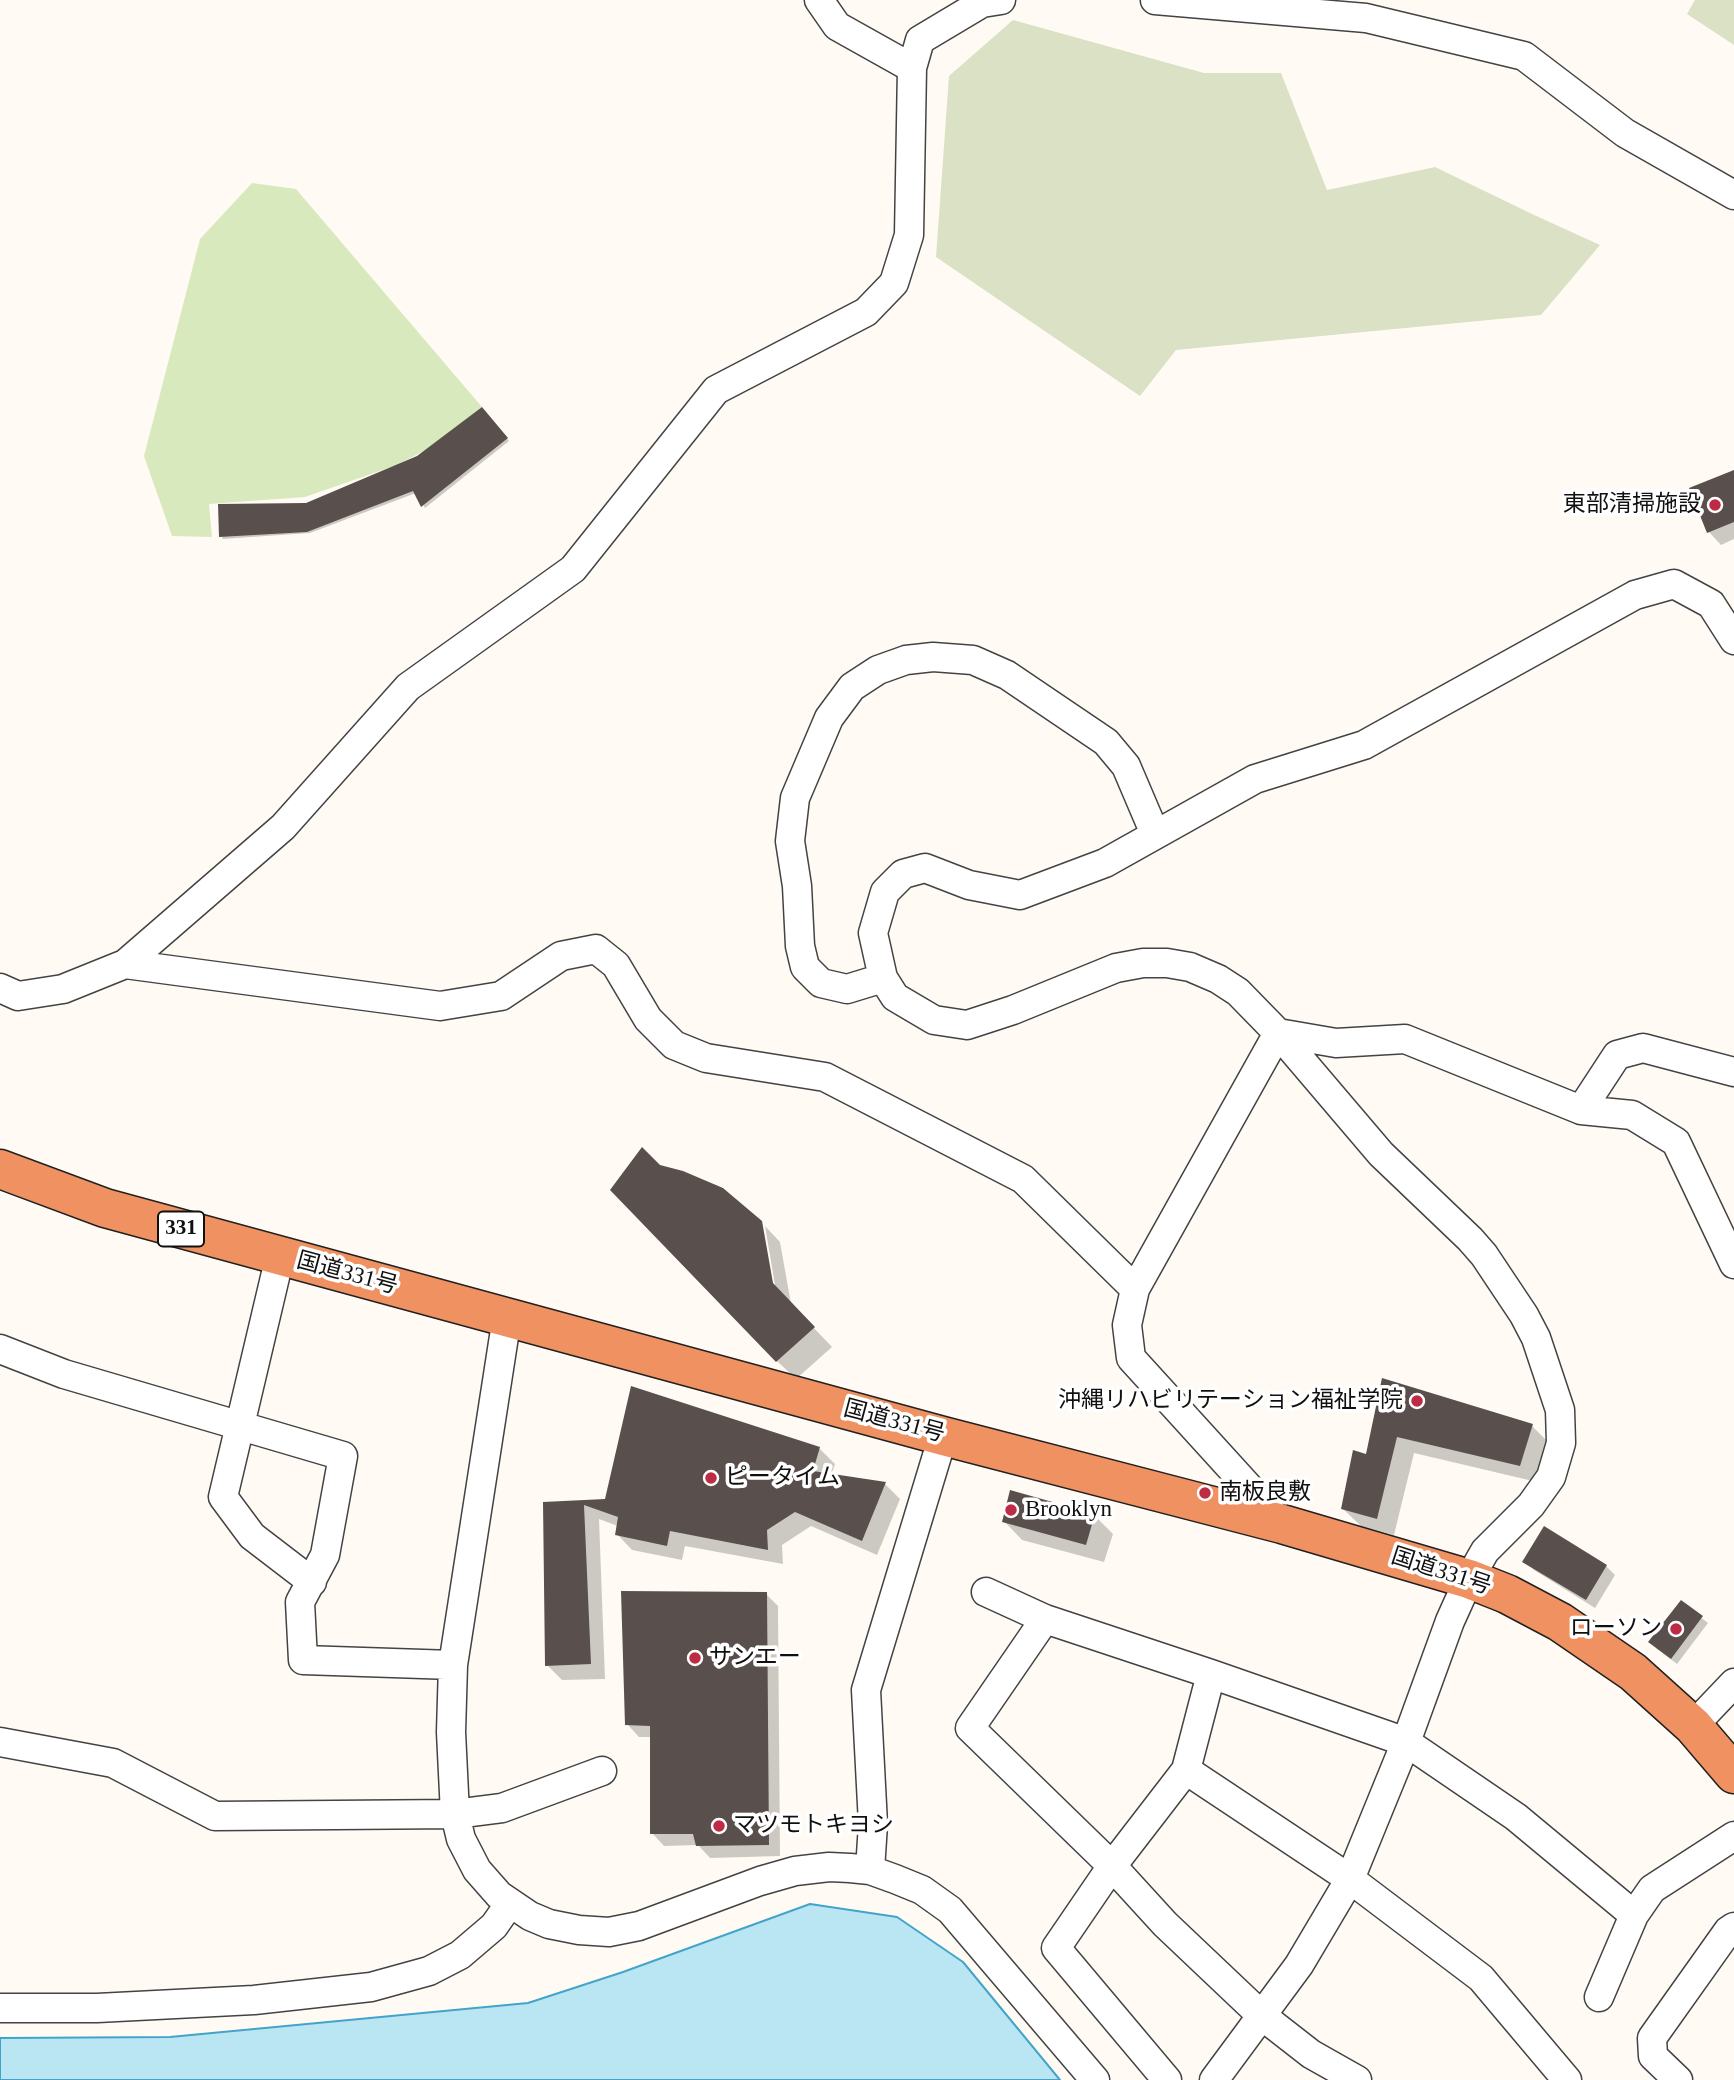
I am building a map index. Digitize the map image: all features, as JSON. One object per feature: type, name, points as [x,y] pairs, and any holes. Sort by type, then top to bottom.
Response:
[{"type":"highway","name":"国道331号","points":[[0,1169],[105,1208],[943,1436],[1282,1524],[1469,1579],[1525,1604],[1591,1642],[1633,1672],[1693,1726],[1734,1774]]},
{"type":"street","points":[[819,0],[837,26],[912,68]]},
{"type":"street","points":[[0,988],[18,996],[63,989],[125,964],[284,827],[408,687],[573,569],[716,390],[866,312],[894,283],[908,235],[912,68],[920,40],[982,3],[1001,0]]},
{"type":"street","points":[[1155,0],[1366,18],[1524,56],[1625,133],[1734,195]]},
{"type":"street","points":[[1214,2080],[1299,1965],[1350,1879],[1406,1742],[1450,1621],[1469,1579],[1485,1551],[1542,1492],[1556,1465],[1561,1443],[1561,1419],[1546,1361],[1524,1314],[1484,1255],[1381,1154],[1278,1033],[1238,992],[1218,979],[1190,967],[1143,963],[1116,968],[1013,1010],[967,1025],[934,1020],[911,1009],[895,997],[883,978],[873,933],[885,892],[903,874],[925,868],[969,885],[1020,895],[1105,863],[1255,779],[1364,745],[1635,595],[1674,584],[1711,604],[1734,640]]},
{"type":"street","points":[[883,978],[847,989],[821,983],[805,967],[800,946],[797,886],[790,841],[795,798],[829,718],[852,687],[878,670],[906,660],[933,657],[973,660],[1007,675],[1106,742],[1126,766],[1156,834]]},
{"type":"street","points":[[125,964],[439,1006],[501,996],[561,956],[596,949],[616,965],[648,1019],[674,1045],[706,1058],[825,1077],[1023,1179],[1135,1289]]},
{"type":"street","points":[[1278,1033],[1135,1289],[1127,1325],[1131,1358],[1282,1524]]},
{"type":"street","points":[[1278,1033],[1336,1043],[1405,1039],[1581,1110],[1632,1115],[1676,1142],[1734,1264]]},
{"type":"street","points":[[1581,1110],[1617,1055],[1643,1048],[1734,1072]]},
{"type":"street","points":[[280,1256],[223,1497],[252,1536],[312,1582]]},
{"type":"street","points":[[507,1317],[453,1665],[451,1732],[455,1814],[461,1839],[477,1870],[499,1895],[530,1916],[549,1924],[579,1930],[609,1931],[639,1926],[760,1881],[795,1871],[828,1867],[870,1870],[922,1890],[950,1910],[1096,2080]]},
{"type":"street","points":[[0,1349],[64,1374],[343,1456],[325,1555],[300,1602],[303,1660],[453,1665]]},
{"type":"street","points":[[870,1870],[873,1824],[866,1690],[943,1436]]},
{"type":"street","points":[[986,1592],[1045,1619],[1406,1742],[1516,1817],[1633,1915]]},
{"type":"street","points":[[1045,1619],[970,1728],[1112,1866],[1165,1924],[1261,2015],[1311,2054],[1357,2080]]},
{"type":"street","points":[[1167,2080],[1056,1948],[1112,1866],[1186,1770],[1211,1674]]},
{"type":"street","points":[[1693,1726],[1734,1683]]},
{"type":"street","points":[[0,1742],[113,1763],[215,1816],[455,1814],[502,1808],[602,1771]]},
{"type":"street","points":[[1186,1770],[1350,1879],[1481,1978],[1567,2080]]},
{"type":"street","points":[[1599,1997],[1633,1915],[1652,1889],[1734,1836]]},
{"type":"street","points":[[0,2008],[97,2008],[254,2000],[371,1987],[429,1971],[460,1955],[494,1927],[510,1903]]},
{"type":"street","points":[[1678,2080],[1653,2056],[1652,2038],[1728,1931],[1734,1927]]},
{"type":"green space","points":[[1695,0],[1734,0],[1734,45],[1687,14]]},
{"type":"green space","points":[[1013,20],[1204,73],[1281,73],[1327,190],[1435,167],[1600,245],[1541,315],[1176,350],[1140,396],[936,257],[949,76]]},
{"type":"green space","points":[[252,183],[296,189],[482,407],[429,448],[397,465],[305,497],[209,504],[212,537],[172,536],[144,456],[200,239]]},
{"type":"water","points":[[810,1904],[897,1917],[963,1962],[1060,2080],[0,2080],[0,2038],[170,2037],[528,2003],[623,1972]]},
{"type":"building","points":[[482,407],[508,438],[421,507],[413,491],[307,532],[219,537],[218,504],[306,503],[417,456]]},
{"type":"building","name":"東部清掃施設","points":[[1734,470],[1734,522],[1707,533],[1689,488]]},
{"type":"building","points":[[642,1147],[660,1165],[683,1171],[723,1188],[762,1221],[773,1283],[815,1327],[776,1362],[610,1190]]},
{"type":"building","name":"沖縄リハビリテーション福祉学院","points":[[1382,1378],[1533,1424],[1520,1466],[1397,1437],[1377,1519],[1341,1509],[1353,1450],[1366,1454]]},
{"type":"building","name":"ピータイム","points":[[631,1386],[820,1447],[813,1471],[886,1482],[862,1541],[795,1512],[767,1530],[768,1550],[670,1531],[667,1546],[615,1535],[618,1517],[584,1505],[591,1664],[545,1666],[543,1502],[605,1499]]},
{"type":"building","points":[[1010,1490],[1095,1514],[1086,1545],[1002,1522]]},
{"type":"building","points":[[1544,1526],[1607,1565],[1586,1600],[1522,1562]]},
{"type":"building","name":"サンエー","points":[[621,1591],[767,1592],[769,1845],[696,1846],[693,1834],[650,1834],[650,1726],[625,1725]]},
{"type":"building","name":"ローソン","points":[[1681,1600],[1703,1616],[1671,1659],[1648,1642]]},
{"type":"place","name":"東部清掃施設","points":[[1715,505]]},
{"type":"place","name":"沖縄リハビリテーション福祉学院","points":[[1417,1401]]},
{"type":"place","name":"ピータイム","points":[[711,1478]]},
{"type":"place","name":"南板良敷","points":[[1205,1493]]},
{"type":"place","name":"Brooklyn","points":[[1011,1510]]},
{"type":"place","name":"ローソン","points":[[1676,1629]]},
{"type":"place","name":"サンエー","points":[[695,1658]]},
{"type":"place","name":"マツモトキヨシ","points":[[719,1826]]}]
